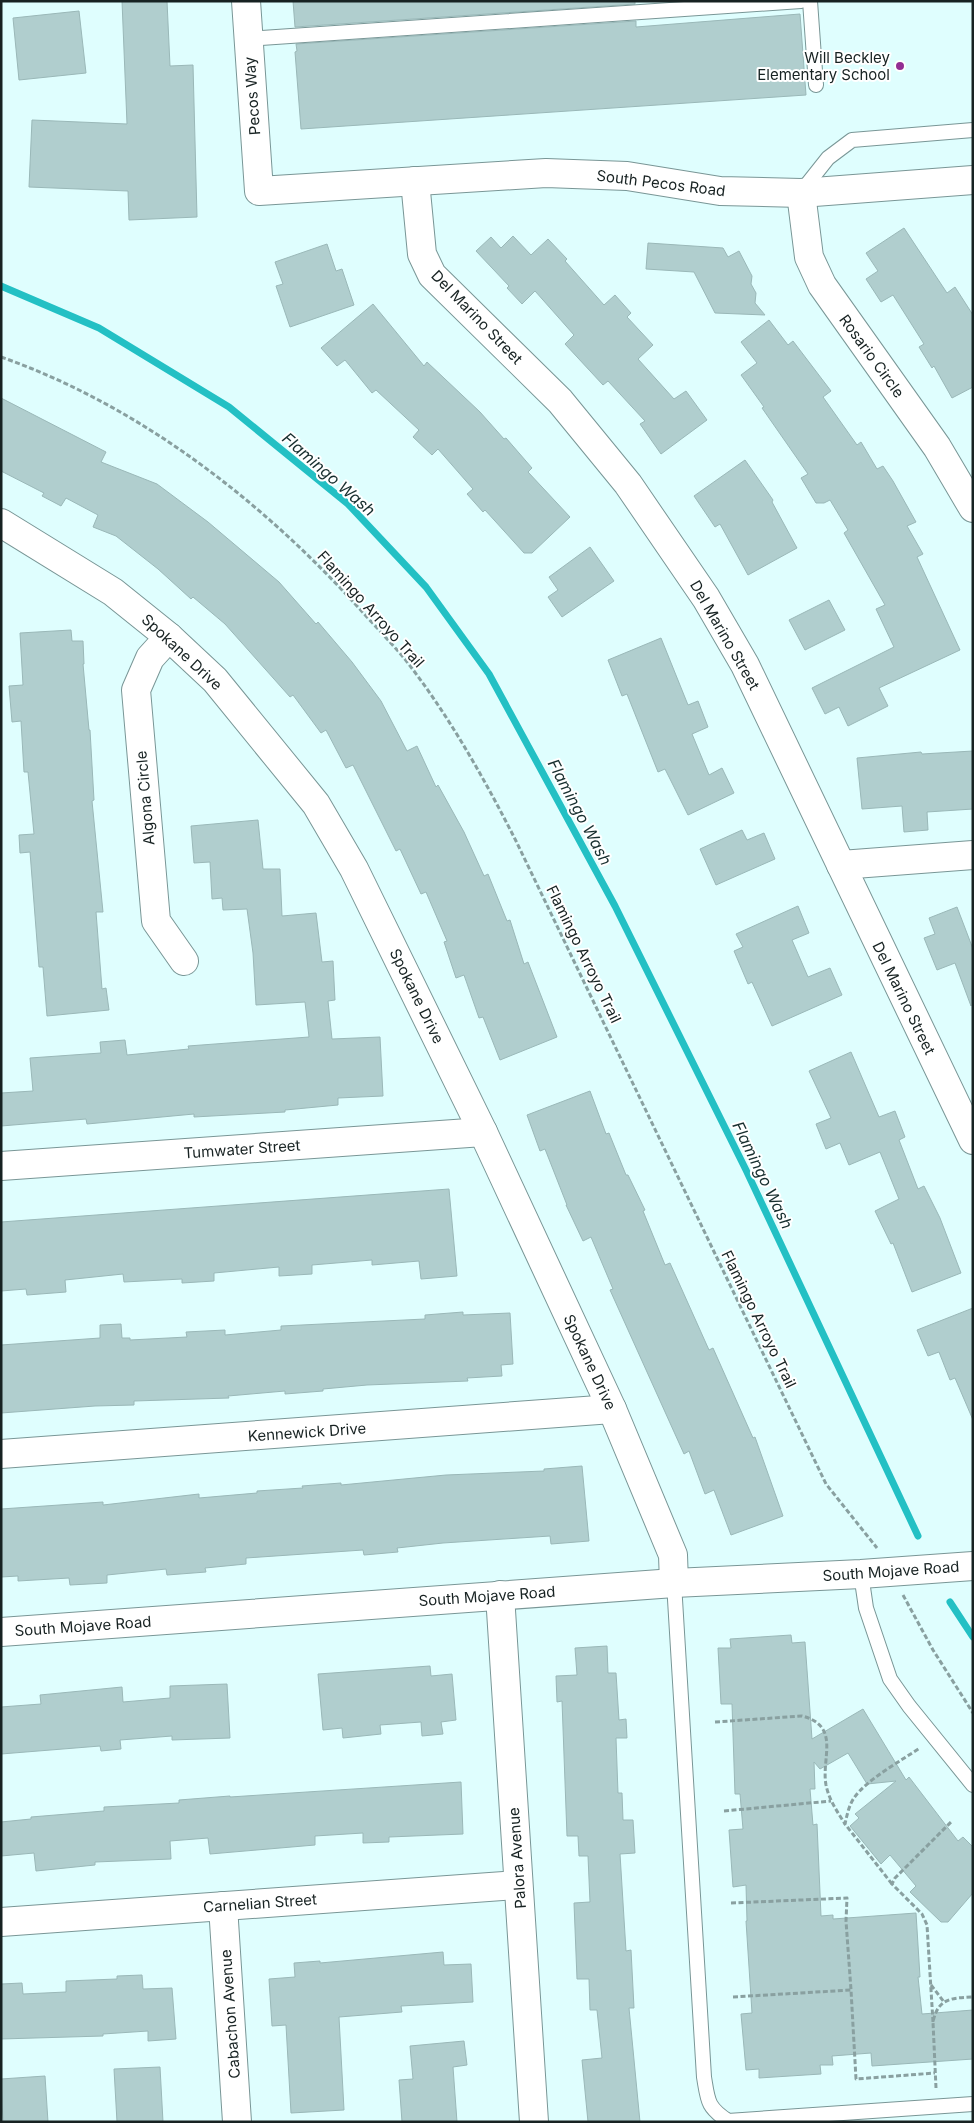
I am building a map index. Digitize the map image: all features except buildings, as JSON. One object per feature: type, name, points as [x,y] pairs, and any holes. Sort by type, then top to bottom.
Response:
[{"type":"street","name":"Pecos Way","points":[[246,1],[259,190]]},
{"type":"street","name":"South Pecos Road","points":[[259,190],[546,173],[627,176],[720,191],[801,193],[973,180]]},
{"type":"street","name":"Del Marino Street","points":[[415,181],[422,254],[432,275],[560,401],[628,484],[706,598],[745,665],[971,1131]]},
{"type":"street","name":"Rosario Circle","points":[[801,193],[809,257],[822,285],[937,447],[973,508]]},
{"type":"street","name":"Spokane Drive","points":[[1,523],[113,592],[169,637],[215,680],[316,804],[354,869],[483,1132],[612,1409],[673,1555],[674,1583]]},
{"type":"street","name":"Algona Circle","points":[[169,637],[150,658],[136,690],[156,920],[184,961]]},
{"type":"street","points":[[841,865],[973,854]]},
{"type":"street","name":"Tumwater Street","points":[[1,1166],[483,1132]]},
{"type":"street","name":"Kennewick Drive","points":[[1,1454],[612,1409]]},
{"type":"street","name":"South Mojave Road","points":[[1,1632],[674,1583],[861,1574],[973,1566]]},
{"type":"street","name":"Palora Avenue","points":[[500,1595],[534,2122]]},
{"type":"street","name":"Carnelian Street","points":[[1,1922],[518,1885]]},
{"type":"street","name":"Cabachon Avenue","points":[[223,1906],[237,2122]]},
{"type":"lane","points":[[248,39],[801,1]]},
{"type":"lane","points":[[810,1],[816,85]]},
{"type":"lane","points":[[801,193],[828,158],[852,140],[973,130]]},
{"type":"lane","points":[[861,1574],[866,1608],[890,1679],[909,1706],[973,1785]]},
{"type":"lane","points":[[674,1583],[704,2077],[708,2099],[714,2112],[728,2121],[973,2104]]},
{"type":"path","name":"Flamingo Arroyo Trail","points":[[1,357],[26,366],[100,401],[154,433],[207,469],[267,516],[337,583],[404,658],[464,745],[516,841],[826,1484],[876,1545],[933,1650],[973,1712]]},
{"type":"path","points":[[715,1722],[802,1716],[814,1719],[822,1726],[826,1738],[826,1783],[831,1801],[846,1824],[892,1884],[922,1914],[927,1925],[937,2106]]},
{"type":"path","points":[[846,1824],[853,1798],[865,1786],[935,1737]]},
{"type":"path","points":[[724,1811],[831,1801]]},
{"type":"path","points":[[892,1884],[895,1878],[951,1822]]},
{"type":"path","points":[[730,1903],[847,1898],[846,1921],[856,2080],[935,2073]]},
{"type":"path","points":[[931,1985],[944,2002]]},
{"type":"path","points":[[733,1997],[851,1990]]},
{"type":"path","points":[[933,2022],[935,2013],[944,2002],[952,1998],[973,1996]]},
{"type":"waterway","name":"Flamingo Wash","points":[[1,286],[99,328],[229,407],[348,504],[426,587],[489,674],[615,906],[746,1170],[918,1536]]},
{"type":"waterway","name":"Flamingo Wash","points":[[950,1602],[973,1637]]},
{"type":"place","name":"Will Beckley Elementary School","points":[[900,66]]}]
